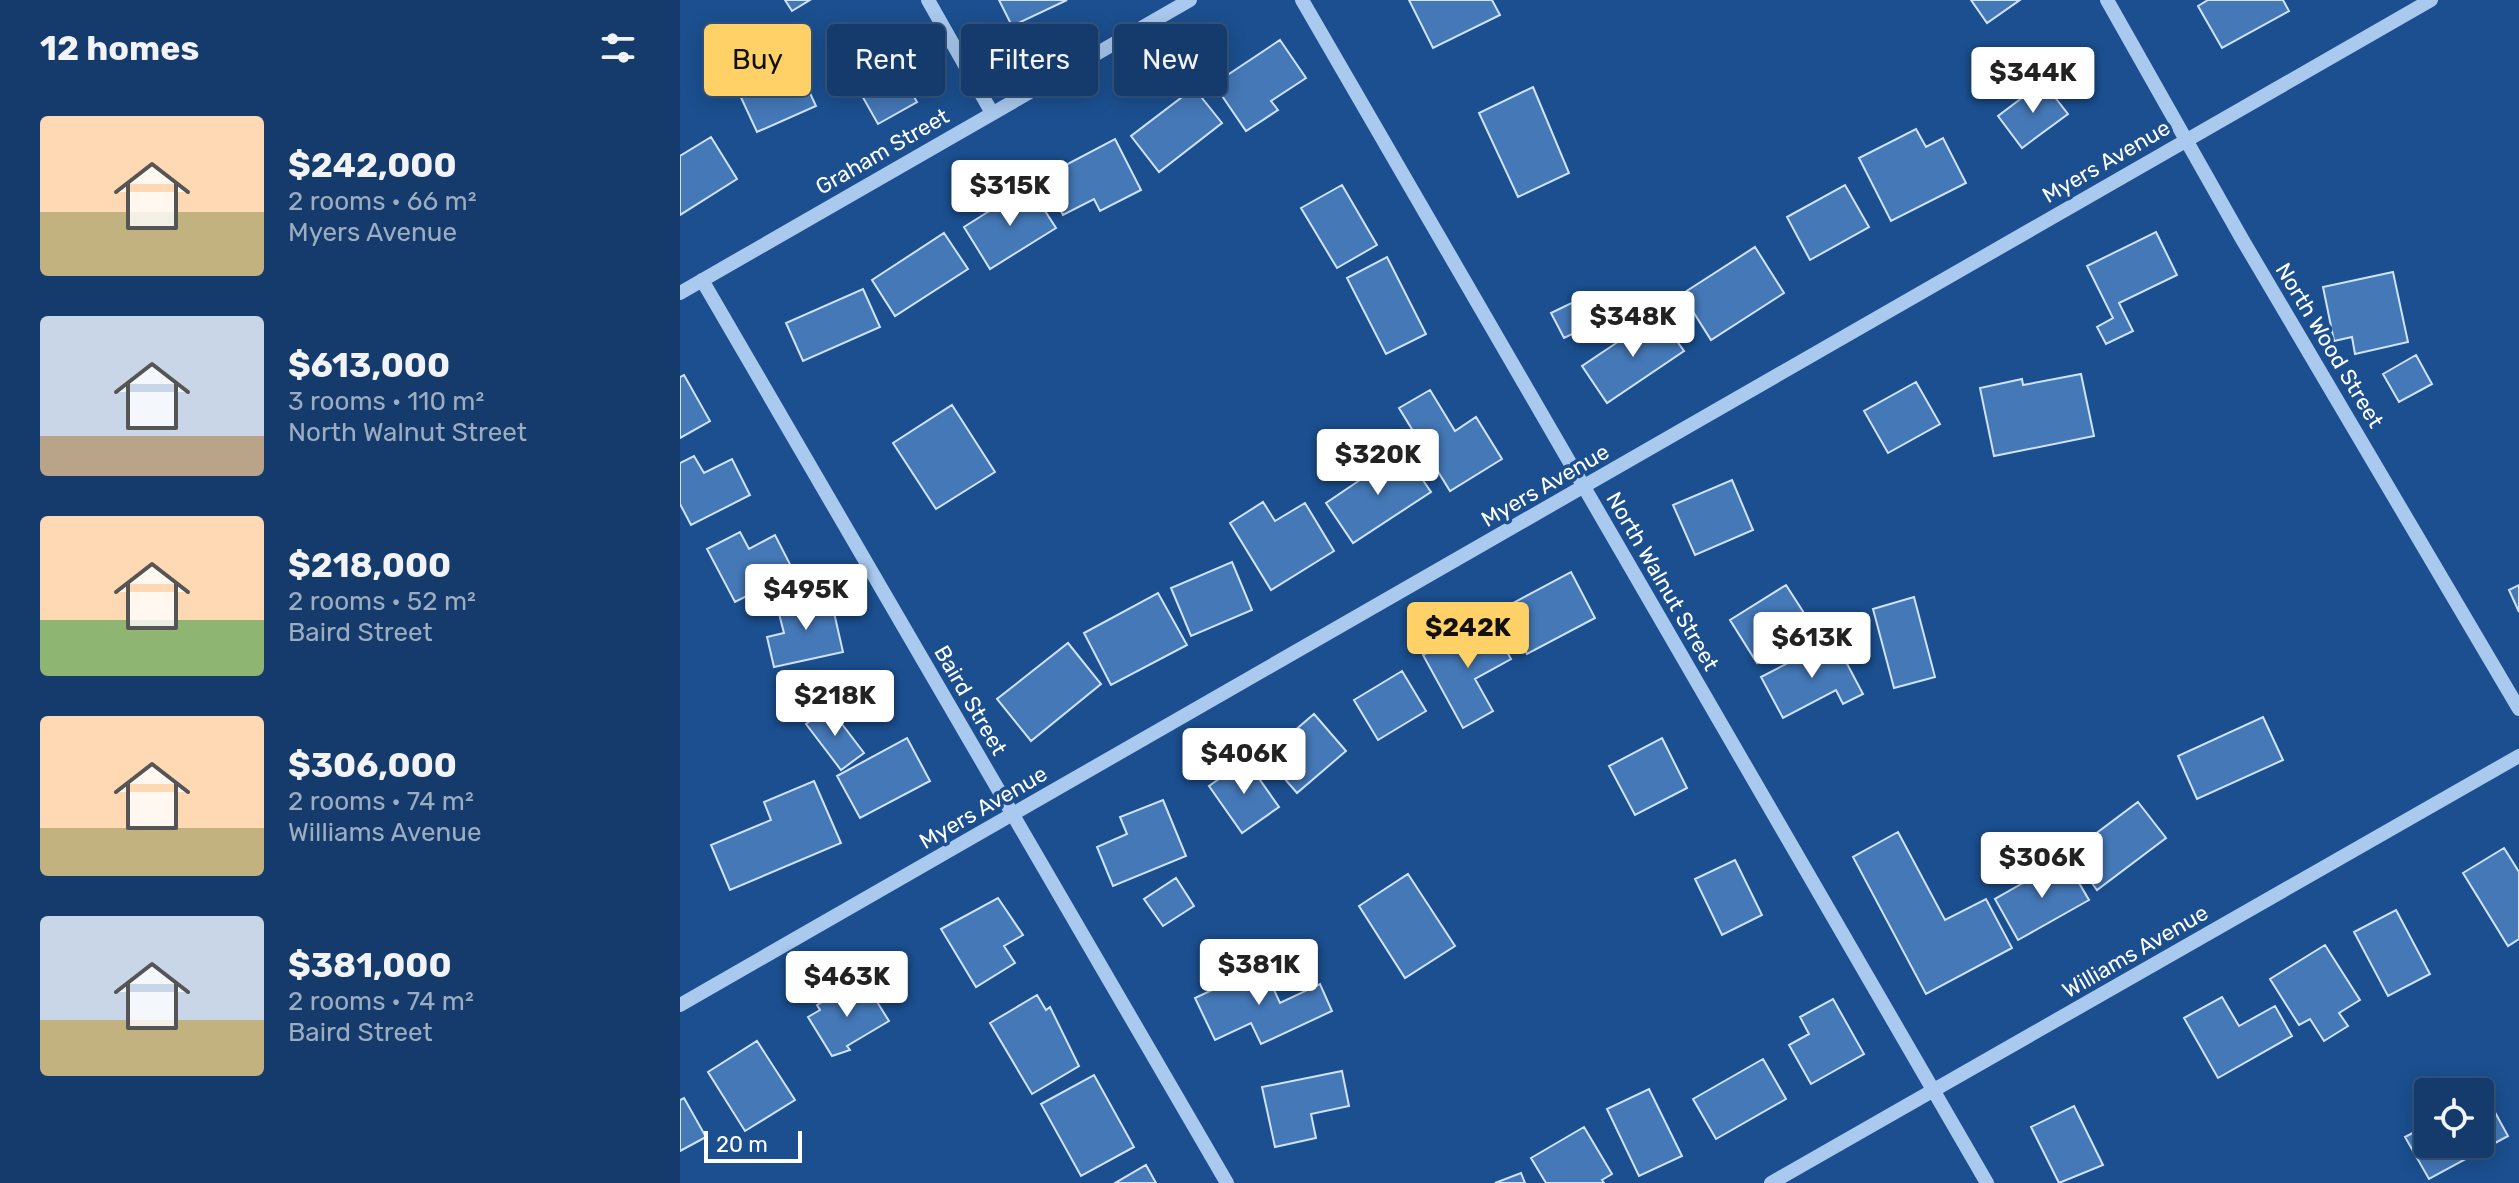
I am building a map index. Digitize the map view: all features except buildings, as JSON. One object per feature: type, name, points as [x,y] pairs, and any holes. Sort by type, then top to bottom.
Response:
[{"type":"street","points":[[928,0],[992,113]]},
{"type":"street","name":"Graham Street","points":[[680,293],[1190,0]]},
{"type":"street","name":"North Walnut Street","points":[[1302,0],[1987,1183]]},
{"type":"street","name":"North Wood Street","points":[[2107,0],[2242,239],[2519,709]]},
{"type":"street","name":"Myers Avenue","points":[[680,1005],[2431,0]]},
{"type":"street","name":"Baird Street","points":[[702,280],[1227,1183]]},
{"type":"street","name":"Williams Avenue","points":[[1771,1183],[2519,756]]}]
